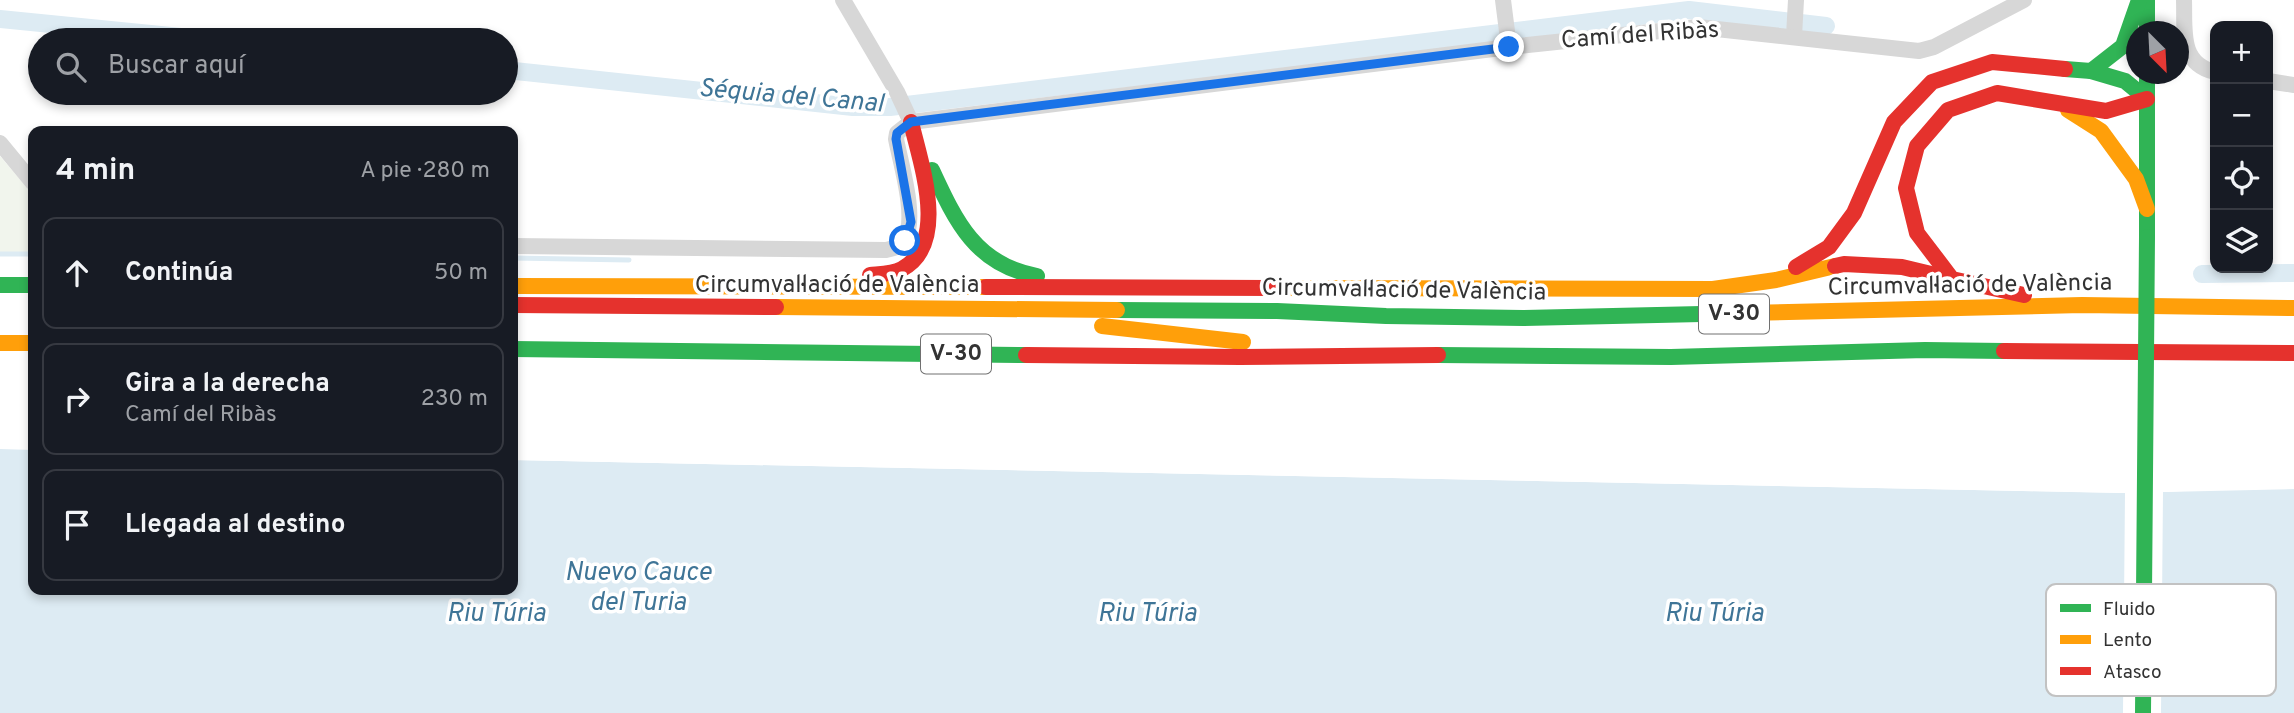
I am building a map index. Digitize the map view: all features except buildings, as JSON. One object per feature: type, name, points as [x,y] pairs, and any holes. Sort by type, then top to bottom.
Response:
[{"type":"main road","points":[[2091,71],[2123,46],[2138,0]]},
{"type":"main road","points":[[2147,0],[2147,21]]},
{"type":"main road","points":[[1776,280],[1829,247],[1854,213],[1894,122],[1932,82],[1992,62],[2091,71],[2125,81],[2147,99]]},
{"type":"main road","points":[[2144,584],[2147,84]]},
{"type":"main road","points":[[1952,279],[1917,233],[1906,188],[1917,146],[1948,110],[1997,93],[2106,111],[2147,99]]},
{"type":"main road","points":[[2057,103],[2101,131],[2136,179],[2147,209]]},
{"type":"main road","points":[[542,286],[867,275],[902,269],[918,258],[925,245],[930,213],[911,122]]},
{"type":"main road","points":[[911,122],[939,186],[968,238],[985,256],[1002,267],[1026,275],[1222,286]]},
{"type":"main road","points":[[518,286],[1713,289],[1776,280],[1844,264],[1902,267],[2004,292],[2082,304]]},
{"type":"main road","points":[[0,285],[28,285]]},
{"type":"main road","points":[[0,298],[28,299]]},
{"type":"main road","name":"Circumval·lació de València","points":[[518,305],[1276,311],[1523,318],[2082,304],[2294,307]]},
{"type":"main road","points":[[819,309],[1031,317],[1239,341],[1399,355]]},
{"type":"main road","points":[[0,343],[28,343]]},
{"type":"main road","name":"V-30","points":[[518,349],[1240,358],[1399,355],[1671,357],[1925,350],[2294,353]]},
{"type":"street","points":[[518,246],[873,250],[898,247],[905,241],[911,222],[896,139],[897,133],[911,122],[897,92],[843,0]]},
{"type":"street","points":[[1503,0],[1509,47]]},
{"type":"street","name":"Camí del Ribàs","points":[[911,122],[1509,47],[1698,27],[1919,51],[1934,47],[2025,0]]},
{"type":"street","points":[[2185,0],[2185,40],[2189,52],[2194,63],[2210,71]]},
{"type":"street","points":[[1794,36],[1796,7]]},
{"type":"street","points":[[2273,82],[2294,85]]},
{"type":"street","points":[[0,143],[28,177]]},
{"type":"shaded area","points":[[0,156],[28,189],[28,255],[0,255]]},
{"type":"water","name":"Nuevo Cauce del Turia","points":[[0,449],[28,450],[28,595],[518,595],[518,460],[2121,493],[2294,489],[2294,713],[0,713]]},
{"type":"pier","points":[[518,456],[2121,490],[2294,486],[2163,492],[2162,584],[2124,584],[2125,493],[518,460]]},
{"type":"pier","points":[[2123,696],[2161,696],[2161,713],[2123,713]]},
{"type":"waterway","name":"Séquia del Canal","points":[[518,71],[853,107],[890,107],[1689,10],[1826,26]]},
{"type":"waterway","name":"Séquia del Canal","points":[[0,19],[90,28]]},
{"type":"waterway","points":[[0,254],[28,254]]},
{"type":"waterway","points":[[518,258],[629,260]]},
{"type":"waterway","points":[[2202,274],[2294,273]]},
{"type":"traffic: fast","points":[[2091,71],[2123,46],[2139,0]]},
{"type":"traffic: fast","points":[[2147,0],[2147,21]]},
{"type":"traffic: fast","points":[[2065,69],[2091,71],[2125,81],[2147,99]]},
{"type":"traffic: fast","points":[[2147,84],[2147,237]]},
{"type":"traffic: fast","points":[[932,170],[960,223],[983,251],[998,262],[1037,276]]},
{"type":"traffic: fast","points":[[2144,584],[2147,237]]},
{"type":"traffic: fast","points":[[0,285],[28,285]]},
{"type":"traffic: fast","points":[[1117,310],[1277,311],[1523,318],[1746,313]]},
{"type":"traffic: fast","points":[[518,349],[1026,355]]},
{"type":"traffic: fast","points":[[1438,355],[1671,357],[1925,350],[2004,351]]},
{"type":"traffic: fast","points":[[2143,696],[2143,713]]},
{"type":"traffic: slow","points":[[2068,110],[2101,131],[2136,179],[2147,209]]},
{"type":"traffic: slow","points":[[1274,288],[1713,289],[1776,280],[1835,266]]},
{"type":"traffic: slow","points":[[518,286],[986,287]]},
{"type":"traffic: slow","points":[[1746,313],[2082,305],[2294,308]]},
{"type":"traffic: slow","points":[[776,307],[1117,310]]},
{"type":"traffic: slow","points":[[1102,326],[1243,342]]},
{"type":"traffic: slow","points":[[0,343],[28,343]]},
{"type":"traffic: jam","points":[[1796,267],[1829,247],[1854,213],[1894,122],[1932,82],[1992,62],[2065,69]]},
{"type":"traffic: jam","points":[[2024,295],[1952,279],[1917,233],[1906,188],[1917,146],[1948,110],[1997,93],[2106,111],[2147,99]]},
{"type":"traffic: jam","points":[[870,275],[902,269],[917,257],[925,241],[928,201],[911,122]]},
{"type":"traffic: jam","points":[[1835,266],[1844,264],[1902,267],[1952,279]]},
{"type":"traffic: jam","points":[[986,287],[1274,288]]},
{"type":"traffic: jam","points":[[518,305],[776,307]]},
{"type":"traffic: jam","points":[[2004,351],[2294,353]]},
{"type":"traffic: jam","points":[[1026,355],[1438,355]]},
{"type":"route","points":[[905,241],[911,222],[896,139],[897,133],[911,122],[1509,47]]},
{"type":"water label","name":"Riu Túria","points":[[496,614]]},
{"type":"water label","name":"Riu Túria","points":[[1147,614]]},
{"type":"water label","name":"Riu Túria","points":[[1714,614]]}]
